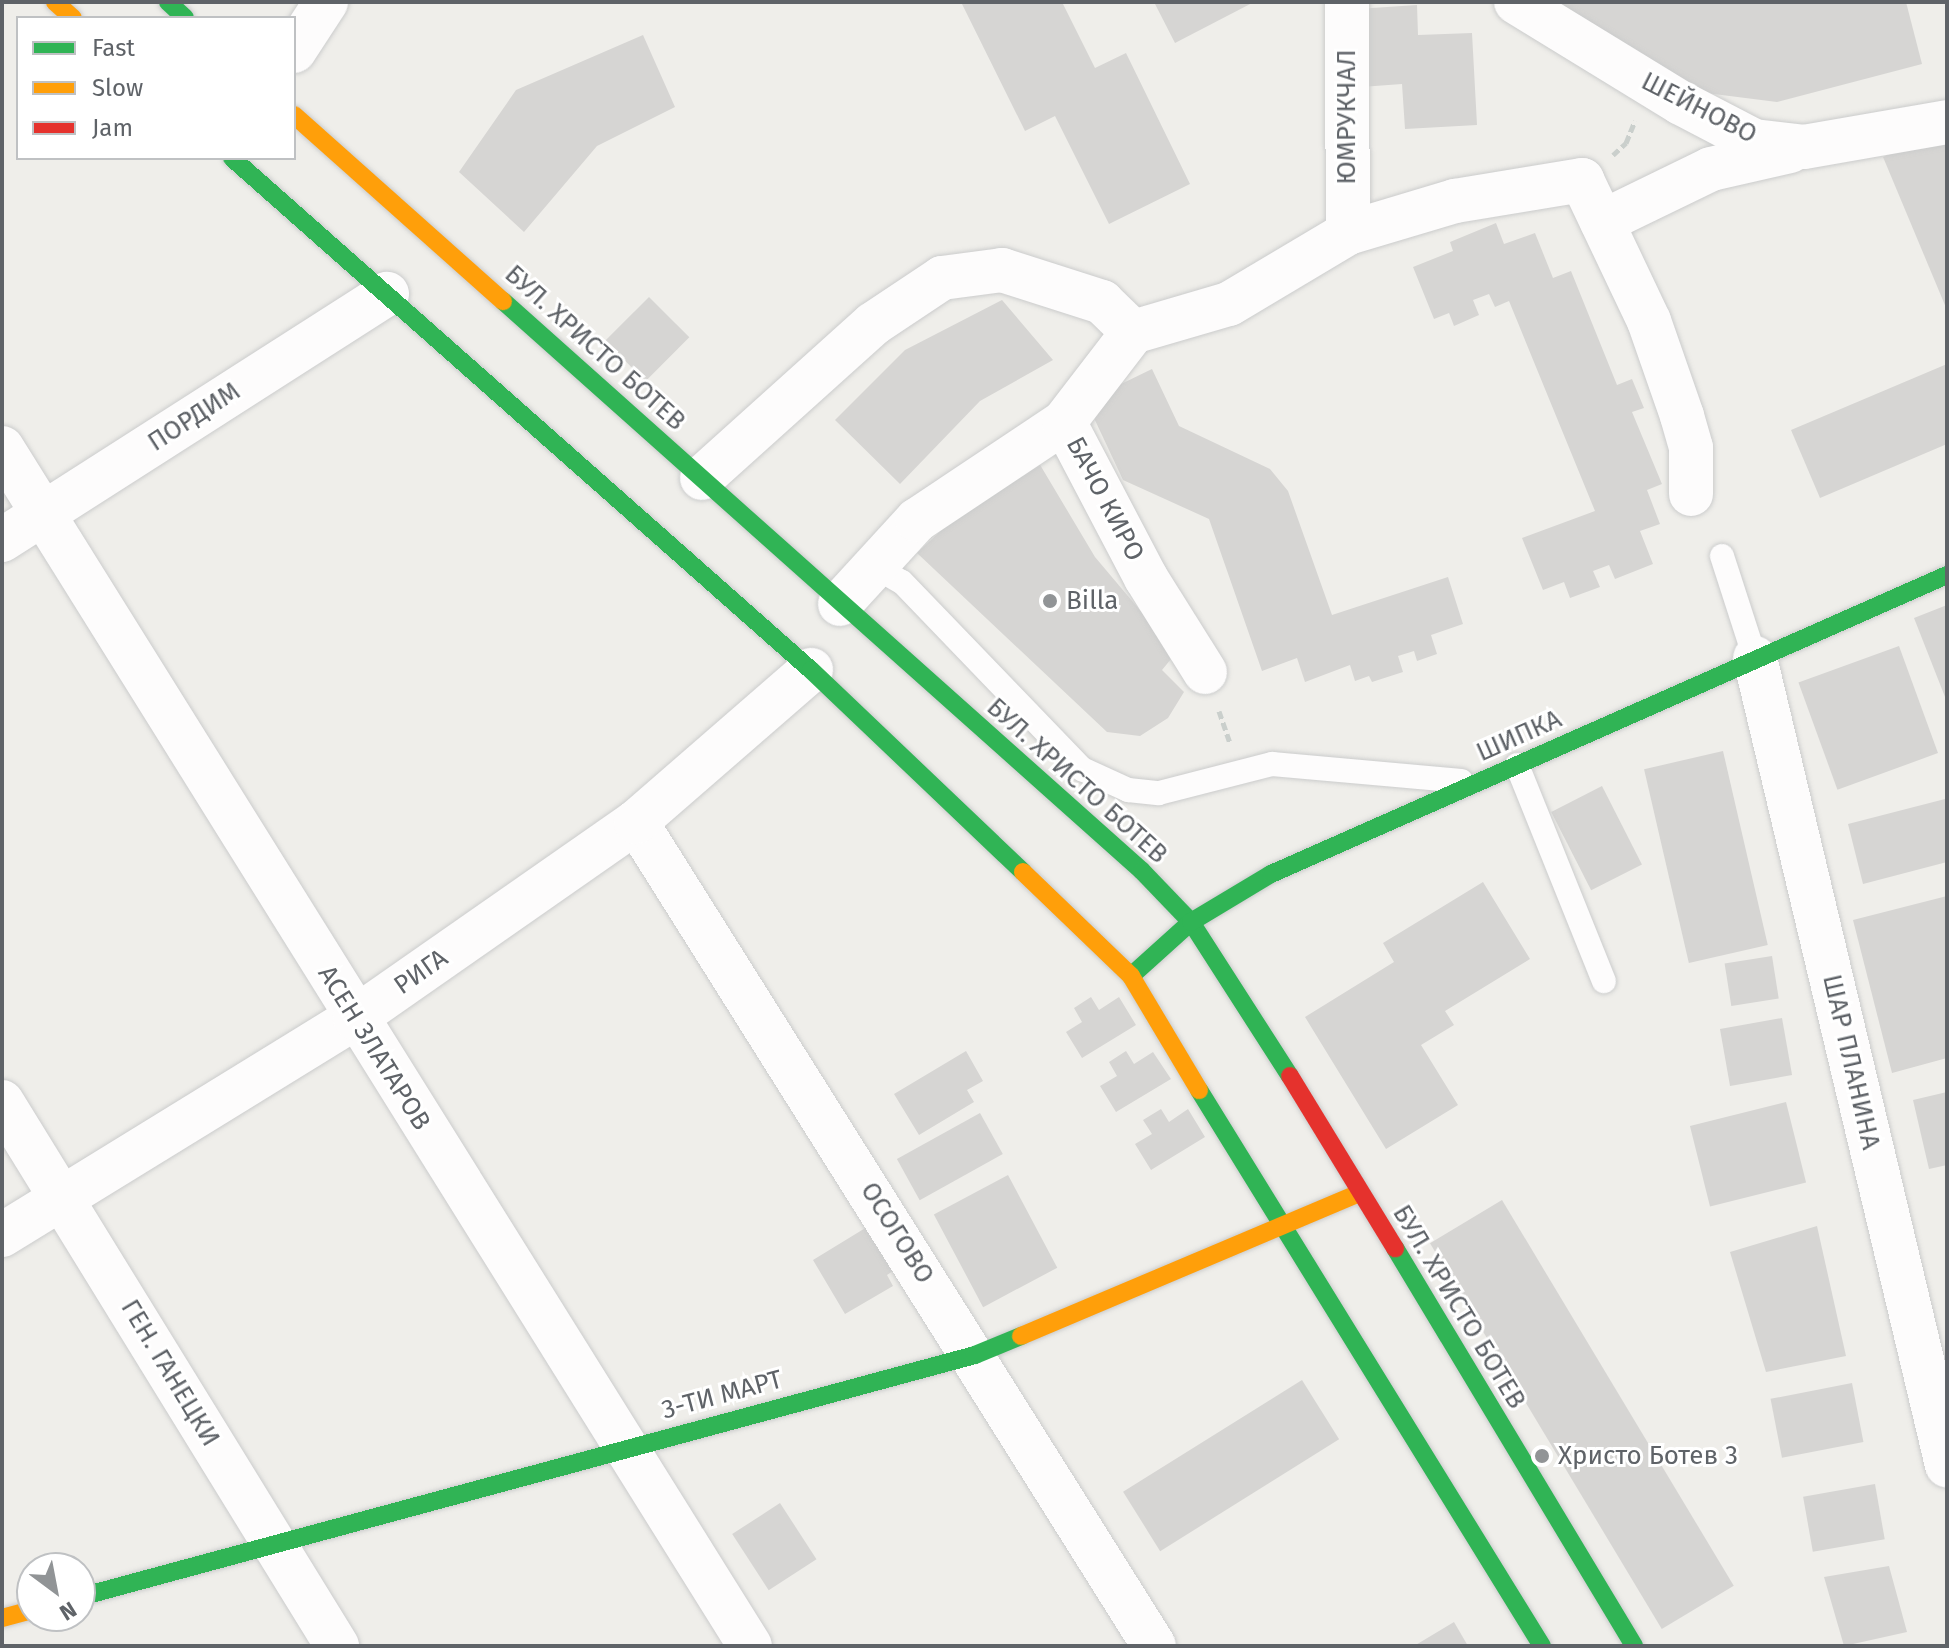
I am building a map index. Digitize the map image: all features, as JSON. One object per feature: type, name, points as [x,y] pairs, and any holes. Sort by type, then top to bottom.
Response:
[{"type":"main road","points":[[55,2],[71,16]]},
{"type":"main road","name":"БУЛ. ХРИСТО БОТЕВ","points":[[296,117],[1142,871],[1191,922],[1360,1193],[1634,1646]]},
{"type":"main road","points":[[234,160],[811,670],[1131,976],[1280,1227],[1542,1646]]},
{"type":"main road","name":"ШИПКА","points":[[1131,976],[1191,922],[1271,874],[1947,575]]},
{"type":"main road","name":"3-ТИ МАРТ","points":[[96,1593],[975,1355],[1360,1193]]},
{"type":"street","points":[[296,48],[326,2]]},
{"type":"street","name":"ЮМРУКЧАЛ","points":[[1347,2],[1348,233]]},
{"type":"street","name":"ШЕЙНОВО","points":[[1516,2],[1645,81],[1754,141],[1804,147],[1947,122]]},
{"type":"street","points":[[1602,222],[1711,169],[1804,147]]},
{"type":"street","points":[[702,478],[873,324],[942,278],[1002,270],[1102,302],[1133,332],[1229,304],[1348,233],[1455,201],[1583,183],[1649,321],[1682,416],[1691,448],[1691,494]]},
{"type":"street","name":"ПОРДИМ","points":[[2,540],[387,294]]},
{"type":"street","name":"БАЧО КИРО","points":[[1133,332],[1064,422],[1146,578],[1205,672]]},
{"type":"street","points":[[840,604],[872,565],[917,520],[1064,422]]},
{"type":"street","name":"АСЕН ЗЛАТАРОВ","points":[[2,448],[355,1018],[629,1447],[750,1646]]},
{"type":"street","name":"ШАР ПЛАНИНА","points":[[1755,658],[1947,1465]]},
{"type":"street","name":"РИГА","points":[[2,1235],[355,1018],[636,822],[811,670]]},
{"type":"street","name":"ОСОГОВО","points":[[636,822],[975,1355],[1154,1646]]},
{"type":"street","name":"ГЕН. ГАНЕЦКИ","points":[[2,1102],[337,1646]]},
{"type":"lane","points":[[1722,556],[1755,658]]},
{"type":"lane","points":[[872,565],[902,582],[1082,769],[1128,790],[1159,793],[1272,764],[1341,767],[1432,781],[1483,781]]},
{"type":"lane","points":[[1517,765],[1604,981]]},
{"type":"path","points":[[1583,183],[1626,143],[1645,81]]},
{"type":"path","points":[[1205,672],[1241,773]]},
{"type":"building","points":[[961,2],[1062,2],[1095,68],[1126,53],[1190,184],[1109,224],[1055,116],[1025,131]]},
{"type":"building","points":[[1154,2],[1254,2],[1175,43]]},
{"type":"building","points":[[1539,2],[1906,2],[1922,64],[1777,102],[1698,92]]},
{"type":"building","points":[[1417,5],[1418,35],[1472,33],[1477,125],[1405,129],[1402,84],[1361,87],[1357,9]]},
{"type":"building","points":[[643,35],[675,107],[597,146],[524,232],[459,172],[516,90]]},
{"type":"building","points":[[1947,130],[1947,310],[1883,157]]},
{"type":"building","points":[[1496,223],[1504,244],[1535,233],[1553,278],[1571,271],[1617,385],[1632,379],[1644,408],[1632,412],[1662,484],[1647,490],[1660,524],[1640,531],[1653,564],[1615,579],[1609,565],[1593,571],[1600,587],[1570,598],[1564,582],[1543,590],[1522,538],[1595,511],[1509,301],[1495,307],[1489,294],[1473,300],[1479,315],[1454,326],[1449,313],[1434,319],[1413,267],[1453,251],[1450,242]]},
{"type":"building","points":[[649,297],[689,337],[645,381],[605,341]]},
{"type":"building","points":[[1002,300],[1053,360],[980,401],[900,484],[835,420],[905,350]]},
{"type":"building","points":[[1947,364],[1947,444],[1820,498],[1791,430]]},
{"type":"building","points":[[1152,369],[1179,426],[1270,469],[1288,491],[1332,615],[1448,577],[1463,624],[1431,635],[1437,654],[1417,661],[1414,651],[1398,656],[1403,672],[1372,682],[1369,676],[1355,681],[1350,665],[1305,682],[1297,658],[1262,671],[1209,519],[1123,480],[1086,401]]},
{"type":"building","name":"Billa","points":[[1030,448],[1095,557],[1176,653],[1162,670],[1184,692],[1168,718],[1140,736],[1107,732],[917,553]]},
{"type":"building","points":[[1947,605],[1947,702],[1914,618]]},
{"type":"building","points":[[1899,646],[1938,753],[1837,790],[1798,683]]},
{"type":"building","points":[[1723,751],[1768,945],[1689,963],[1644,769]]},
{"type":"building","points":[[1602,786],[1642,864],[1591,890],[1551,812]]},
{"type":"building","points":[[1945,799],[1947,862],[1863,884],[1848,824]]},
{"type":"building","points":[[1483,882],[1530,959],[1445,1011],[1454,1025],[1421,1045],[1458,1105],[1386,1149],[1305,1017],[1394,962],[1383,943]]},
{"type":"building","points":[[1947,896],[1947,1058],[1892,1073],[1853,920]]},
{"type":"building","points":[[1772,956],[1779,998],[1731,1006],[1725,964]]},
{"type":"building","points":[[1091,997],[1099,1010],[1119,997],[1136,1025],[1082,1058],[1066,1032],[1082,1022],[1074,1008]]},
{"type":"building","points":[[1782,1018],[1792,1075],[1730,1086],[1720,1029]]},
{"type":"building","points":[[966,1051],[983,1081],[967,1090],[974,1102],[919,1135],[894,1094]]},
{"type":"building","points":[[1126,1051],[1134,1064],[1153,1052],[1171,1079],[1116,1112],[1100,1086],[1117,1076],[1109,1062]]},
{"type":"building","points":[[1947,1092],[1947,1165],[1929,1169],[1913,1100]]},
{"type":"building","points":[[1786,1102],[1806,1183],[1710,1206],[1690,1126]]},
{"type":"building","points":[[1161,1109],[1169,1122],[1188,1109],[1205,1137],[1151,1170],[1135,1144],[1152,1134],[1143,1120]]},
{"type":"building","points":[[980,1113],[1003,1154],[920,1200],[897,1159]]},
{"type":"building","points":[[1008,1175],[1057,1268],[983,1307],[934,1214]]},
{"type":"building","points":[[1502,1200],[1734,1586],[1662,1629],[1430,1243]]},
{"type":"building","points":[[1817,1226],[1846,1356],[1766,1372],[1730,1252]]},
{"type":"building","points":[[867,1227],[893,1271],[887,1275],[893,1286],[845,1314],[813,1260]]},
{"type":"building","points":[[1302,1380],[1339,1439],[1160,1551],[1123,1492]]},
{"type":"building","points":[[1852,1383],[1863,1442],[1782,1458],[1771,1399]]},
{"type":"building","points":[[1875,1484],[1885,1539],[1813,1552],[1803,1497]]},
{"type":"building","points":[[780,1503],[816,1559],[769,1590],[732,1534]]},
{"type":"building","points":[[1889,1566],[1907,1632],[1844,1646],[1824,1577]]},
{"type":"building","points":[[1454,1622],[1468,1646],[1414,1646]]},
{"type":"traffic: fast","points":[[168,2],[183,16]]},
{"type":"traffic: fast","points":[[234,160],[811,670],[1023,872]]},
{"type":"traffic: fast","points":[[503,301],[1142,871],[1191,922],[1290,1076]]},
{"type":"traffic: fast","points":[[1131,976],[1191,922],[1271,874],[1947,575]]},
{"type":"traffic: fast","points":[[1199,1090],[1542,1646]]},
{"type":"traffic: fast","points":[[1395,1248],[1634,1646]]},
{"type":"traffic: fast","points":[[96,1593],[975,1355],[1021,1336]]},
{"type":"traffic: slow","points":[[55,2],[71,16]]},
{"type":"traffic: slow","points":[[296,117],[503,301]]},
{"type":"traffic: slow","points":[[1023,872],[1131,976],[1199,1090]]},
{"type":"traffic: slow","points":[[1021,1336],[1360,1193]]},
{"type":"traffic: slow","points":[[2,1618],[16,1614]]},
{"type":"traffic: jam","points":[[1290,1076],[1395,1248]]},
{"type":"place","name":"Billa","points":[[1050,601]]},
{"type":"place","name":"Христо Ботев 3","points":[[1542,1456]]}]
